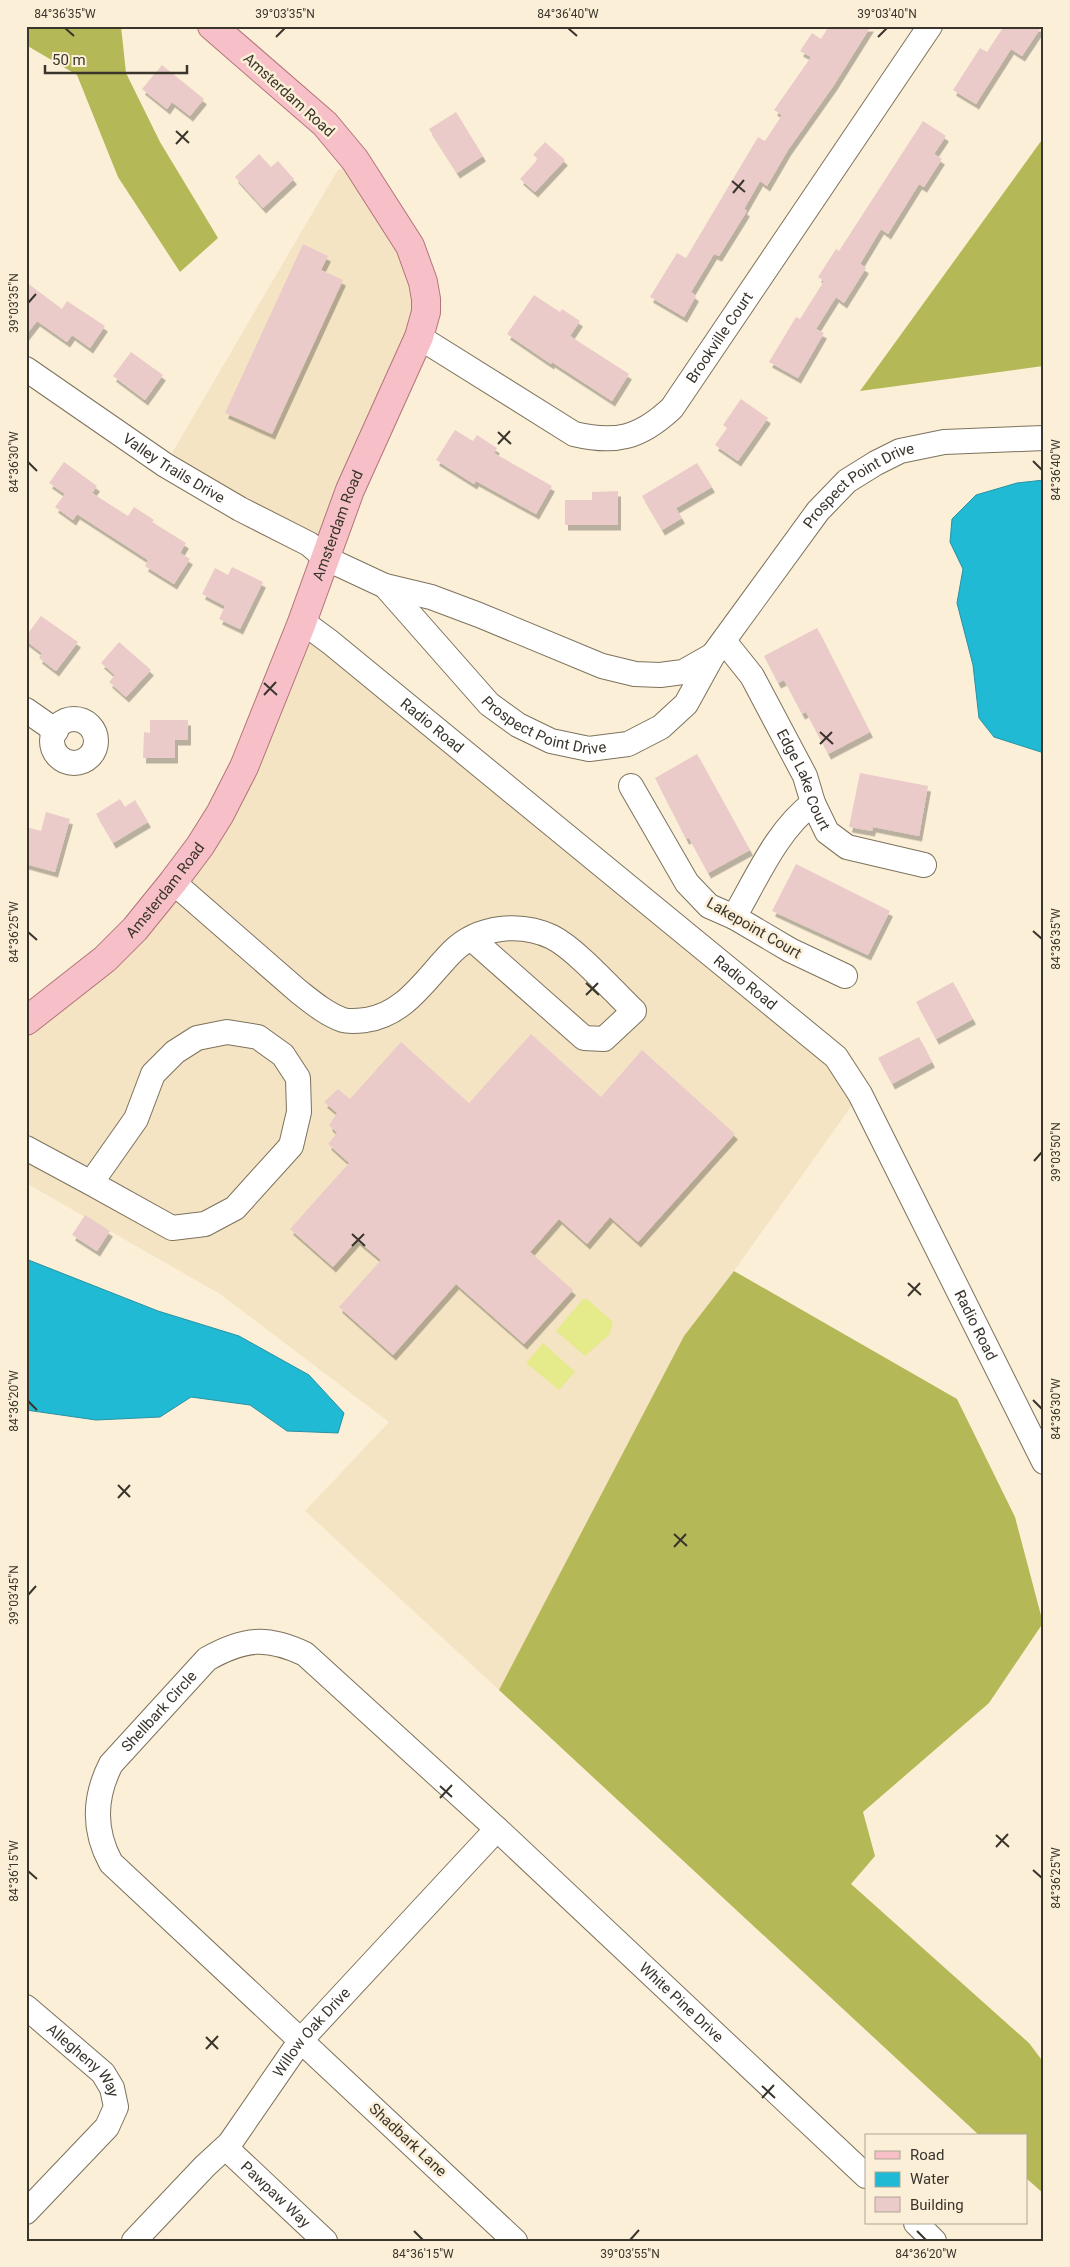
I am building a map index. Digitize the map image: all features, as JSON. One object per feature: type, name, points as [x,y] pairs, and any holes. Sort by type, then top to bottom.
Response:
[{"type":"main road","name":"Amsterdam Road","points":[[26,1021],[105,959],[135,929],[200,846],[244,767],[300,626],[350,490],[419,337],[426,312],[423,282],[410,246],[355,160],[325,124],[212,26]]},
{"type":"street","name":"Brookville Court","points":[[419,337],[574,434],[596,440],[615,439],[630,436],[660,420],[678,400],[930,26]]},
{"type":"street","name":"Valley Trails Drive","points":[[26,369],[165,464],[240,509],[309,544],[325,558]]},
{"type":"street","name":"Prospect Point Drive","points":[[385,586],[490,704],[518,725],[551,741],[589,749],[628,744],[661,727],[686,704],[718,648],[818,511],[847,481],[900,451],[944,442],[1044,438]]},
{"type":"street","name":"Prospect Point Drive","points":[[325,558],[385,586],[431,598],[479,615],[602,666],[635,674],[660,676],[683,672],[718,648]]},
{"type":"street","name":"Radio Road","points":[[300,626],[311,628],[330,642],[836,1057],[860,1094],[1044,1462]]},
{"type":"street","name":"Edge Lake Court","points":[[718,648],[752,676],[805,776],[813,802],[827,832],[847,847],[924,865]]},
{"type":"street","points":[[26,710],[56,731]]},
{"type":"street","name":"Lakepoint Court","points":[[632,786],[688,883],[709,906],[734,917],[790,950],[845,976]]},
{"type":"street","points":[[734,917],[786,827],[813,802]]},
{"type":"street","points":[[173,882],[298,991],[320,1008],[344,1020],[374,1019],[390,1012],[411,998],[455,950],[472,938],[508,927],[539,931],[555,938],[634,1011],[604,1039],[584,1038],[472,938]]},
{"type":"street","points":[[26,1148],[91,1184],[172,1228],[205,1224],[235,1208],[291,1146],[299,1112],[298,1078],[283,1056],[258,1037],[227,1032],[197,1038],[175,1052],[154,1074],[136,1119],[91,1184]]},
{"type":"street","name":"Shellbark Circle","points":[[301,2040],[112,1863],[103,1847],[99,1831],[98,1804],[103,1780],[110,1764],[207,1658],[222,1650],[256,1640],[274,1641],[305,1654],[497,1829]]},
{"type":"street","name":"Willow Oak Drive","points":[[134,2241],[205,2166],[226,2148],[301,2040],[497,1829]]},
{"type":"street","name":"White Pine Drive","points":[[497,1829],[865,2175]]},
{"type":"street","name":"Allegheny Way","points":[[26,2007],[102,2073],[112,2088],[116,2108],[107,2127],[26,2212]]},
{"type":"street","name":"Shadbark Lane","points":[[301,2040],[515,2241]]},
{"type":"street","name":"Pawpaw Way","points":[[226,2148],[325,2241]]},
{"type":"street","points":[[917,2224],[934,2241]]},
{"type":"shaded area","points":[[355,160],[426,299],[325,558],[165,465],[337,171]]},
{"type":"shaded area","points":[[301,625],[836,1057],[860,1094],[734,1271],[684,1336],[499,1690],[305,1511],[389,1422],[220,1294],[26,1183],[26,1021],[173,882]]},
{"type":"green space","points":[[26,26],[121,26],[126,73],[160,142],[218,238],[180,272],[118,177],[77,75],[26,45]]},
{"type":"green space","points":[[1044,137],[1043,366],[860,391]]},
{"type":"green space","points":[[734,1271],[957,1399],[1015,1517],[1043,1623],[989,1703],[863,1812],[875,1856],[851,1884],[1029,2043],[1044,2063],[1044,2194],[1028,2180],[1028,2134],[978,2134],[499,1690],[684,1336]]},
{"type":"green space","points":[[583,1299],[587,1299],[613,1322],[609,1335],[585,1356],[556,1331]]},
{"type":"green space","points":[[543,1343],[575,1372],[559,1390],[526,1363]]},
{"type":"water","points":[[1044,480],[1044,753],[994,737],[979,718],[973,665],[957,603],[963,569],[950,542],[952,519],[976,495],[1017,483]]},
{"type":"water","points":[[26,1259],[158,1311],[239,1336],[309,1375],[344,1413],[338,1433],[287,1431],[250,1405],[191,1397],[160,1417],[96,1420],[26,1410]]},
{"type":"building","points":[[829,26],[871,26],[834,85],[788,150],[767,186],[760,181],[744,209],[747,211],[719,256],[714,254],[691,292],[696,296],[684,317],[650,297],[677,253],[686,258],[758,137],[765,141],[782,115],[774,110],[811,57],[800,51],[812,33],[821,39]]},
{"type":"building","points":[[1004,26],[1042,26],[1022,56],[1011,49],[976,104],[953,90],[980,48],[987,52]]},
{"type":"building","points":[[162,65],[204,99],[190,116],[172,102],[167,109],[142,89]]},
{"type":"building","points":[[456,112],[483,156],[457,173],[429,129]]},
{"type":"building","points":[[923,121],[946,136],[934,154],[942,159],[924,187],[919,184],[888,234],[881,229],[860,264],[866,268],[844,303],[836,297],[816,329],[824,333],[798,378],[769,362],[796,317],[800,319],[824,281],[818,277],[836,249],[839,251]]},
{"type":"building","points":[[545,142],[565,160],[535,192],[520,179],[538,159],[533,155]]},
{"type":"building","points":[[259,154],[271,167],[278,161],[294,179],[263,208],[235,177]]},
{"type":"building","points":[[303,244],[328,256],[321,270],[343,280],[272,434],[225,413]]},
{"type":"building","points":[[26,282],[62,309],[67,301],[105,326],[90,348],[72,335],[67,342],[37,321],[26,335]]},
{"type":"building","points":[[534,295],[560,312],[562,309],[580,321],[570,336],[629,374],[612,401],[552,362],[551,364],[507,334]]},
{"type":"building","points":[[131,352],[163,375],[145,400],[113,376]]},
{"type":"building","points":[[741,399],[768,418],[738,461],[715,445],[727,428],[723,425]]},
{"type":"building","points":[[455,430],[473,441],[477,435],[497,448],[494,453],[552,486],[536,514],[476,481],[474,484],[436,460]]},
{"type":"building","points":[[64,462],[97,486],[92,493],[128,516],[134,507],[154,520],[152,522],[186,543],[180,553],[190,559],[174,584],[145,566],[148,560],[77,514],[73,520],[55,507],[65,494],[49,483]]},
{"type":"building","points":[[697,463],[712,487],[676,508],[682,518],[662,530],[642,496]]},
{"type":"building","points":[[618,491],[618,525],[565,525],[565,500],[592,500],[592,492]]},
{"type":"building","points":[[232,567],[263,582],[240,629],[219,619],[225,606],[202,594],[215,568],[228,575]]},
{"type":"building","points":[[41,616],[78,642],[56,671],[39,658],[42,653],[26,641],[26,636]]},
{"type":"building","points":[[817,628],[870,732],[828,754],[806,712],[802,714],[784,680],[778,683],[764,656]]},
{"type":"building","points":[[119,642],[151,670],[126,697],[109,682],[115,675],[101,663]]},
{"type":"building","points":[[150,720],[188,720],[188,740],[175,740],[175,758],[143,758],[144,732],[150,733]]},
{"type":"building","points":[[697,754],[750,850],[708,873],[689,838],[686,839],[655,778]]},
{"type":"building","points":[[860,773],[928,786],[919,836],[873,827],[872,831],[849,827]]},
{"type":"building","points":[[120,799],[125,807],[135,800],[148,822],[113,843],[96,814]]},
{"type":"building","points":[[46,812],[70,819],[55,872],[26,864],[26,827],[41,831]]},
{"type":"building","points":[[796,864],[890,911],[868,955],[772,911]]},
{"type":"building","points":[[953,982],[973,1019],[936,1039],[916,1002]]},
{"type":"building","points":[[531,1034],[601,1097],[642,1050],[735,1134],[638,1242],[610,1217],[587,1244],[559,1219],[530,1252],[573,1290],[524,1344],[456,1284],[393,1355],[339,1307],[381,1260],[357,1240],[333,1267],[290,1229],[349,1163],[328,1144],[337,1133],[329,1125],[337,1113],[324,1102],[338,1089],[350,1099],[401,1042],[469,1103]]},
{"type":"building","points":[[919,1037],[932,1062],[892,1084],[878,1058]]},
{"type":"building","points":[[85,1215],[110,1231],[97,1251],[72,1235]]}]
